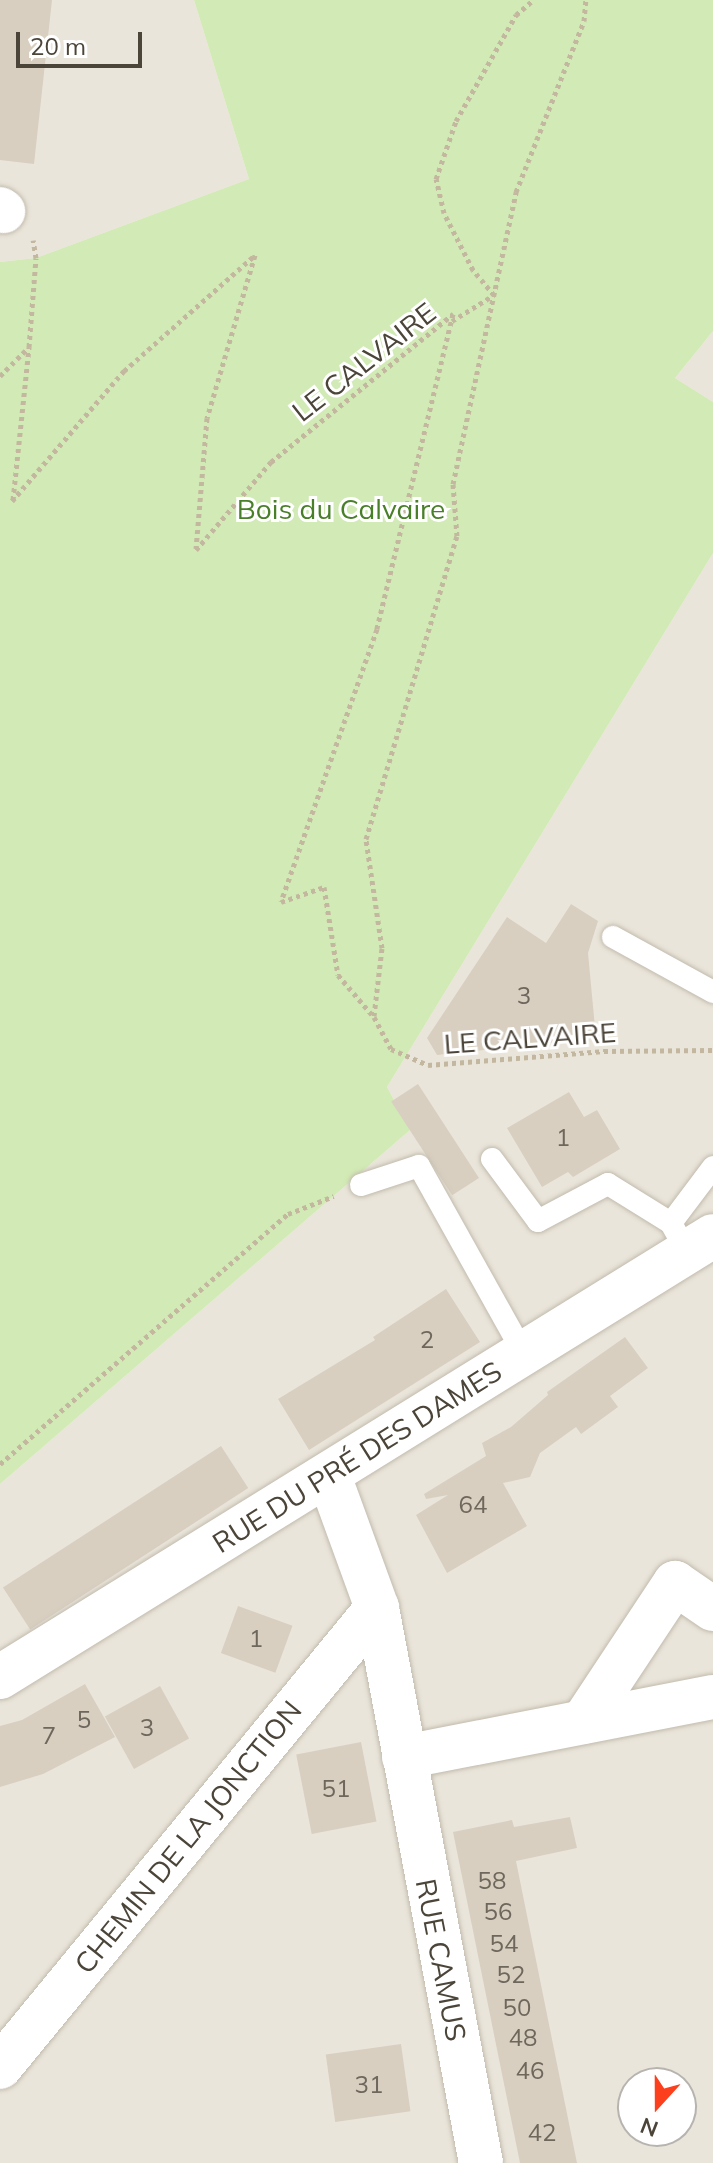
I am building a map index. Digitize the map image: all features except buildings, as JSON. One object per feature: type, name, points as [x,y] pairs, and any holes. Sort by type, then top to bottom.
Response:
[{"type":"street","name":"RUE DU PRÉ DES DAMES","points":[[0,1677],[524,1354],[690,1237]]},
{"type":"street","name":"RUE CAMUS","points":[[329,1476],[377,1608],[481,2163]]},
{"type":"street","points":[[583,1722],[675,1583],[713,1609]]},
{"type":"street","name":"CHEMIN DE LA JONCTION","points":[[0,2067],[377,1608]]},
{"type":"street","points":[[404,1757],[713,1697]]},
{"type":"lane","points":[[613,937],[713,992]]},
{"type":"lane","points":[[492,1159],[538,1221],[608,1184],[690,1237],[713,1167]]},
{"type":"lane","points":[[361,1185],[419,1166],[524,1354]]},
{"type":"path","points":[[494,295],[473,270],[444,213],[436,179],[456,121],[516,15],[533,0]]},
{"type":"path","points":[[374,1017],[382,948],[366,839],[457,536],[453,484],[516,192],[584,21],[586,0]]},
{"type":"path","name":"LE CALVAIRE","points":[[1,210],[32,232],[36,258],[12,501],[124,371],[255,255],[207,418],[196,550],[271,462],[453,314],[377,629],[281,902],[324,887],[338,975],[374,1017],[391,1049],[428,1065],[604,1051],[713,1050]]},
{"type":"path","points":[[452,321],[494,295]]},
{"type":"path","points":[[0,376],[29,347]]},
{"type":"path","points":[[0,1464],[288,1214],[361,1185]]},
{"type":"shaded area","points":[[0,0],[194,0],[249,179],[36,258],[0,262]]},
{"type":"shaded area","points":[[713,331],[713,402],[675,378]]},
{"type":"shaded area","points":[[713,553],[713,2163],[0,2163],[0,1484],[410,1130],[387,1087]]},
{"type":"green space","name":"Bois du Calvaire","points":[[194,0],[713,0],[713,331],[675,378],[713,402],[713,553],[387,1087],[410,1130],[0,1484],[0,262],[36,258],[249,179]]}]
